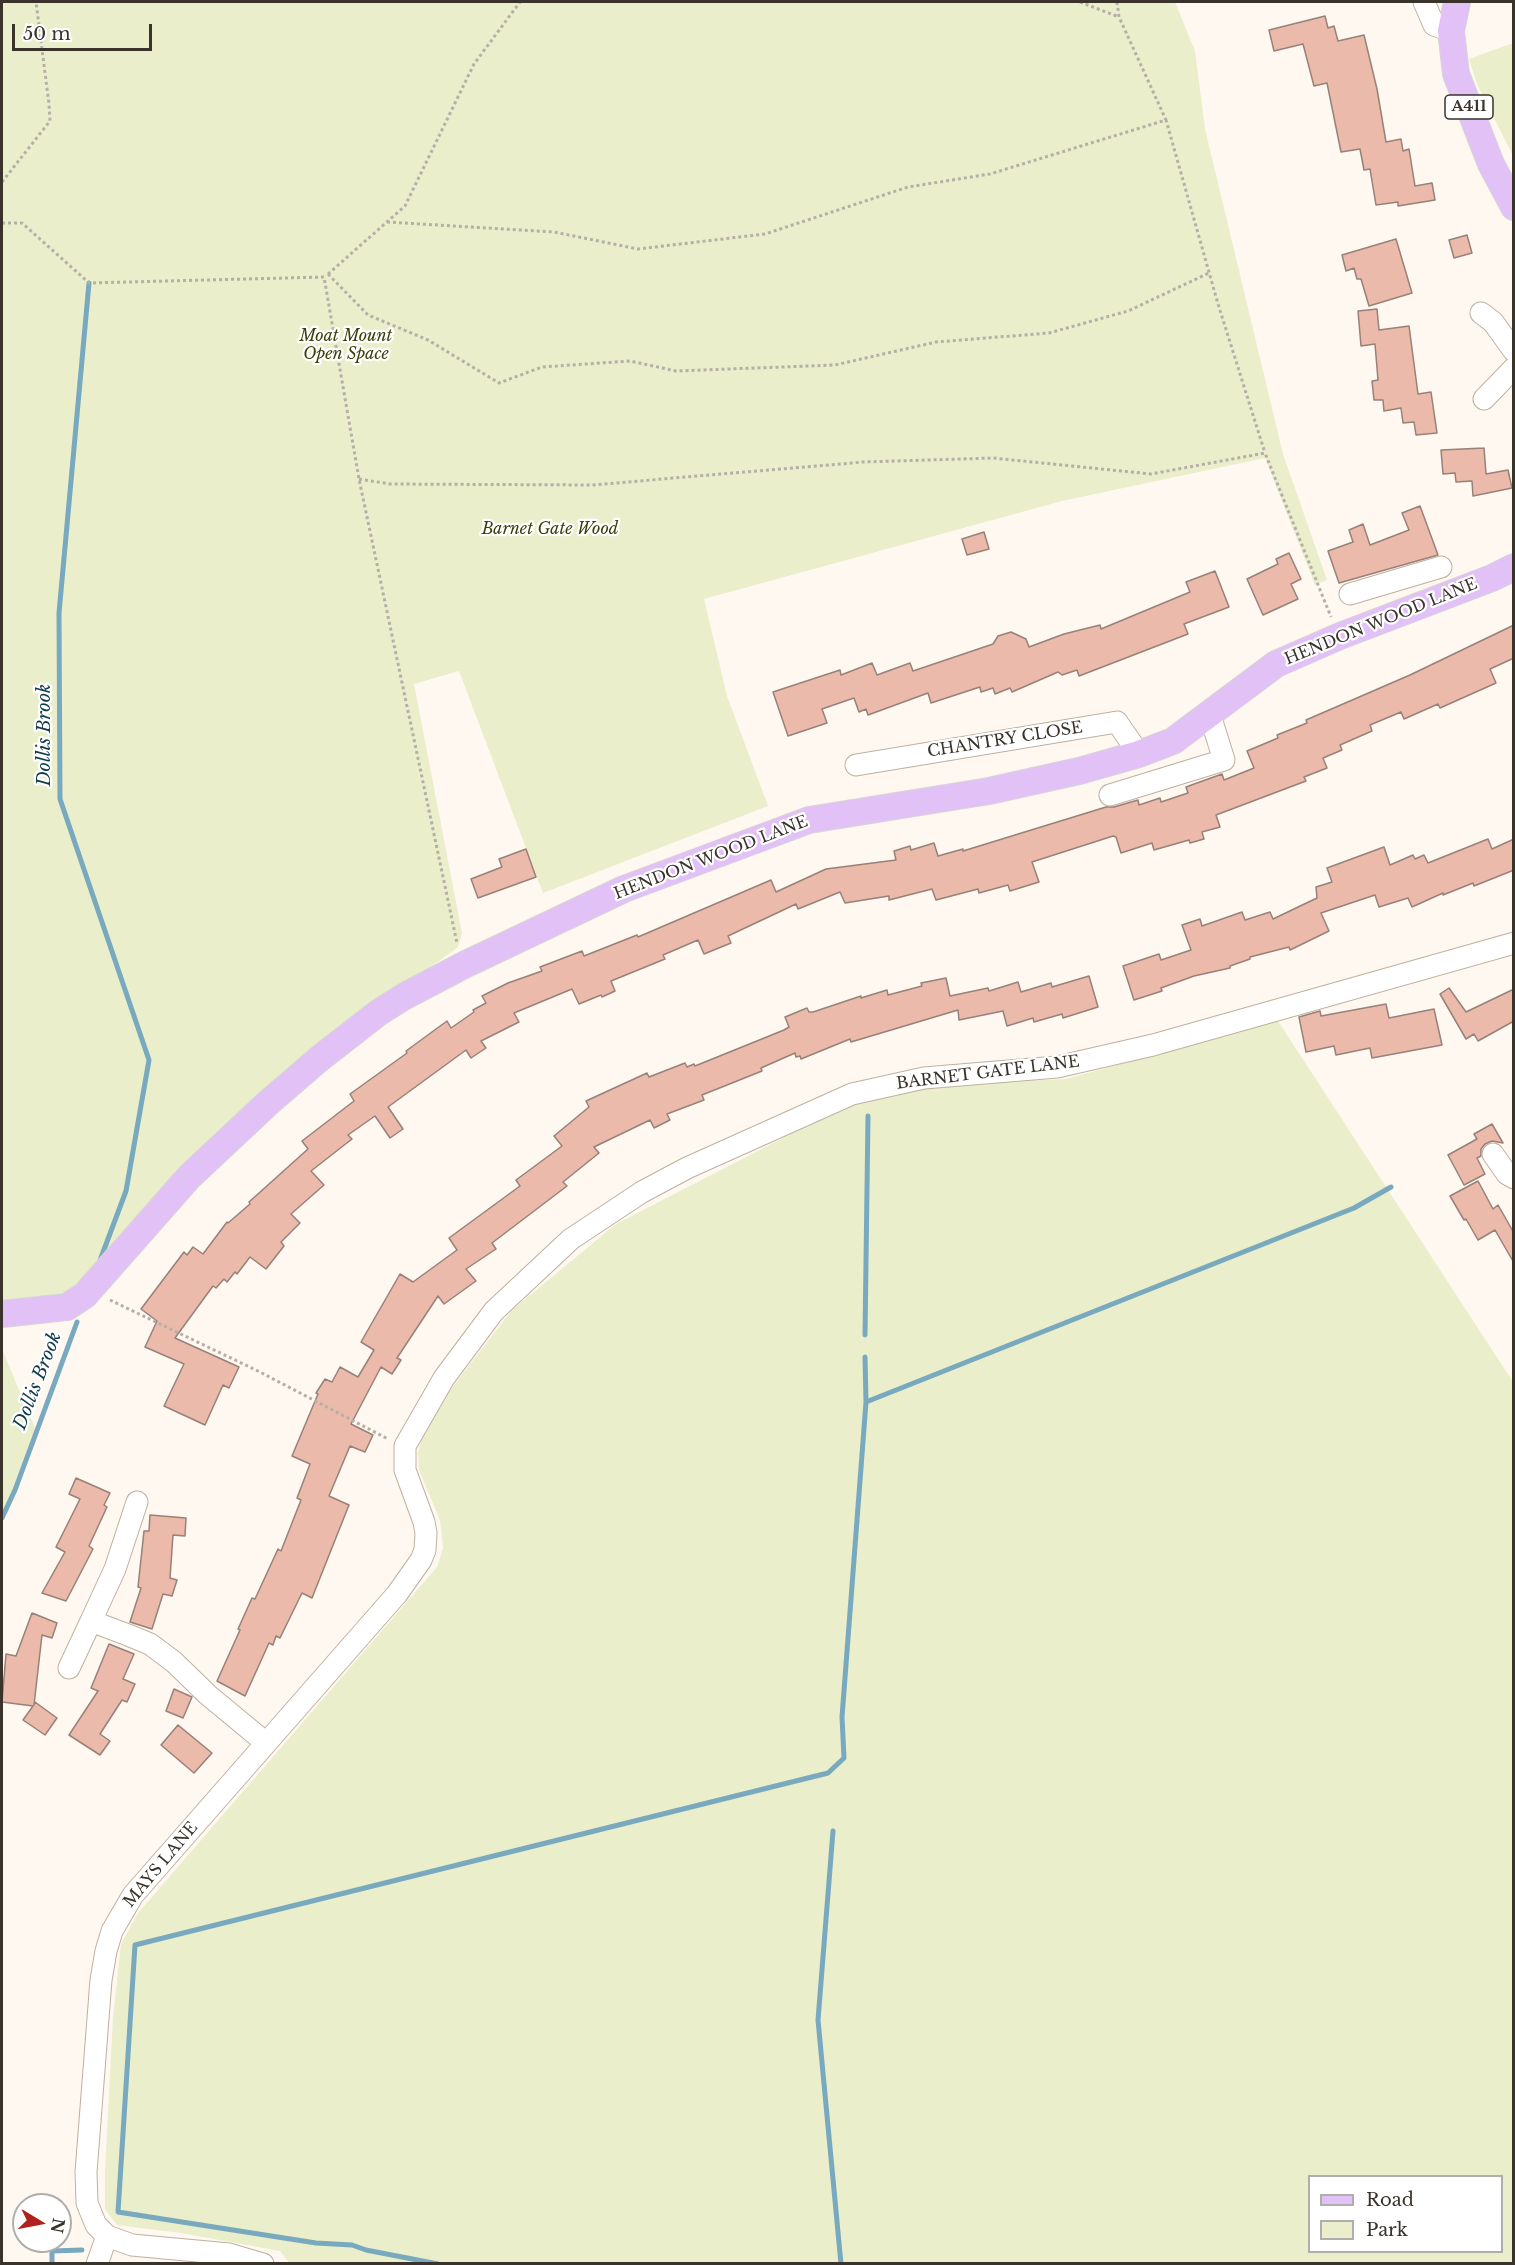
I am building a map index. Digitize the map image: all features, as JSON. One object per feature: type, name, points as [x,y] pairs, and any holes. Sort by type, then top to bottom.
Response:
[{"type":"main road","name":"A411","points":[[1456,2],[1451,31],[1456,74],[1491,164],[1514,207]]},
{"type":"main road","name":"HENDON WOOD LANE","points":[[2,1314],[67,1307],[86,1295],[189,1177],[268,1103],[378,1013],[464,965],[624,889],[809,819],[989,791],[1079,771],[1139,754],[1173,741],[1276,664],[1340,636],[1492,578],[1514,567]]},
{"type":"street","points":[[1424,2],[1434,25],[1451,31]]},
{"type":"street","points":[[1481,313],[1493,322],[1514,351]]},
{"type":"street","points":[[1484,399],[1514,368]]},
{"type":"street","points":[[1350,594],[1441,567]]},
{"type":"street","points":[[1400,579],[1411,610]]},
{"type":"street","points":[[1110,795],[1224,760],[1209,712]]},
{"type":"street","name":"CHANTRY CLOSE","points":[[856,765],[1117,722],[1139,754]]},
{"type":"street","name":"BARNET GATE LANE","points":[[405,1446],[429,1400],[494,1311],[571,1239],[642,1192],[687,1168],[852,1094],[924,1078],[1058,1067],[1153,1045],[1514,943]]},
{"type":"street","points":[[1493,1154],[1507,1174],[1514,1179]]},
{"type":"street","name":"MAYS LANE","points":[[120,2247],[96,2225],[87,2203],[86,2172],[101,1980],[112,1931],[133,1895],[397,1594],[421,1560],[425,1550],[426,1533],[405,1470],[405,1446]]},
{"type":"street","points":[[69,1668],[115,1569],[137,1502]]},
{"type":"street","points":[[91,1621],[150,1644],[266,1743]]},
{"type":"street","points":[[97,2264],[120,2247],[229,2254],[263,2264]]},
{"type":"path","points":[[2,182],[50,121],[36,2]]},
{"type":"path","points":[[2,223],[22,223],[89,283],[326,276],[405,206],[474,64],[519,2]]},
{"type":"path","points":[[1080,2],[1119,17]]},
{"type":"path","points":[[1117,2],[1119,17],[1166,120],[1209,273],[1265,453],[1330,616]]},
{"type":"path","points":[[387,222],[554,232],[638,249],[765,234],[908,187],[990,174],[1166,120]]},
{"type":"path","points":[[326,276],[368,315],[428,340],[499,382],[542,367],[630,361],[676,371],[835,365],[936,342],[1049,333],[1128,311],[1209,273]]},
{"type":"path","points":[[326,276],[359,479],[464,965]]},
{"type":"path","points":[[359,479],[390,484],[592,485],[864,462],[993,458],[1151,474],[1265,453]]},
{"type":"path","points":[[106,1298],[260,1372],[405,1446]]},
{"type":"green space","name":"Moat Mount Open Space","points":[[2,2],[1175,2],[1195,51],[1205,129],[1283,454],[1327,580],[1315,585],[1265,458],[1062,501],[704,599],[727,696],[768,806],[543,893],[459,671],[414,684],[462,933],[458,947],[375,1008],[85,1295],[2,1314]]},
{"type":"green space","points":[[1514,43],[1513,156],[1477,84],[1469,59]]},
{"type":"green space","points":[[1278,1021],[1513,1382],[1513,2263],[290,2264],[280,2251],[181,2233],[117,2225],[105,2209],[105,2170],[113,2017],[121,1944],[138,1913],[437,1567],[443,1548],[440,1520],[419,1470],[418,1453],[424,1429],[451,1389],[511,1311],[616,1224],[841,1108],[923,1086],[1066,1079]]},
{"type":"green space","points":[[2,1349],[38,1435],[2,1518]]},
{"type":"building","points":[[1325,16],[1328,28],[1334,26],[1338,41],[1364,35],[1377,89],[1386,142],[1401,139],[1403,151],[1409,149],[1415,186],[1432,183],[1435,200],[1398,206],[1398,202],[1376,205],[1370,169],[1364,170],[1360,149],[1341,152],[1327,83],[1314,86],[1303,44],[1274,51],[1269,30]]},
{"type":"building","points":[[1467,235],[1472,253],[1454,258],[1449,240]]},
{"type":"building","points":[[1396,239],[1412,293],[1369,306],[1361,279],[1357,279],[1354,268],[1346,271],[1342,255]]},
{"type":"building","points":[[1377,309],[1379,330],[1409,326],[1418,394],[1431,392],[1437,433],[1416,435],[1414,422],[1403,423],[1401,408],[1384,411],[1383,400],[1374,400],[1372,381],[1378,380],[1375,344],[1361,346],[1358,311]]},
{"type":"building","points":[[1484,448],[1486,474],[1508,470],[1512,488],[1473,496],[1472,481],[1456,482],[1455,473],[1443,474],[1441,450]]},
{"type":"building","points":[[1420,506],[1438,555],[1339,583],[1328,551],[1353,542],[1349,530],[1363,524],[1370,545],[1409,530],[1402,513]]},
{"type":"building","points":[[984,532],[989,549],[967,555],[962,539]]},
{"type":"building","points":[[1289,553],[1301,579],[1291,584],[1298,599],[1263,615],[1247,579],[1278,564],[1276,559]]},
{"type":"building","points":[[1215,571],[1229,607],[1184,624],[1188,634],[1079,676],[1077,670],[1062,675],[1058,672],[1012,692],[1010,688],[995,694],[993,688],[981,692],[980,687],[931,703],[928,693],[868,715],[866,709],[859,712],[854,698],[822,709],[827,723],[788,736],[773,692],[840,670],[841,675],[872,663],[877,675],[910,663],[913,671],[993,644],[998,636],[1011,632],[1026,639],[1029,647],[1064,634],[1100,625],[1101,629],[1190,592],[1186,582]]},
{"type":"building","points":[[1514,625],[1514,658],[1490,669],[1496,683],[1440,708],[1438,704],[1404,719],[1401,712],[1370,725],[1372,731],[1340,745],[1342,750],[1323,758],[1327,768],[1304,777],[1306,781],[1216,815],[1220,827],[1202,832],[1204,839],[1190,843],[1189,840],[1154,850],[1152,843],[1121,853],[1116,837],[1113,836],[1032,862],[1039,882],[1010,891],[1008,885],[979,893],[978,889],[936,900],[932,889],[889,900],[889,896],[845,903],[840,892],[798,909],[796,904],[728,936],[731,943],[704,954],[698,940],[663,955],[665,959],[611,981],[615,991],[602,997],[601,995],[579,1004],[572,989],[514,1013],[519,1022],[481,1041],[486,1048],[471,1058],[466,1050],[388,1107],[403,1129],[390,1138],[375,1116],[348,1135],[352,1139],[311,1171],[324,1185],[291,1214],[300,1223],[281,1242],[284,1246],[266,1269],[250,1257],[237,1274],[235,1272],[227,1282],[224,1279],[216,1288],[213,1286],[175,1338],[239,1367],[229,1388],[223,1385],[205,1425],[164,1406],[184,1364],[145,1347],[157,1321],[141,1309],[184,1252],[187,1255],[193,1247],[203,1254],[227,1222],[250,1204],[249,1202],[308,1149],[302,1141],[354,1101],[350,1094],[447,1021],[451,1028],[474,1012],[473,1010],[486,1003],[482,996],[508,983],[542,971],[540,967],[582,951],[584,956],[637,935],[638,937],[771,880],[776,892],[826,869],[896,860],[894,851],[910,846],[911,850],[934,843],[938,856],[963,849],[963,851],[1106,807],[1138,800],[1139,805],[1160,798],[1161,802],[1188,793],[1186,787],[1222,774],[1224,780],[1254,768],[1247,751],[1278,738],[1277,735],[1307,723],[1306,720],[1410,675]]},
{"type":"building","points":[[1488,839],[1492,849],[1514,839],[1514,870],[1474,886],[1473,883],[1443,895],[1443,893],[1412,907],[1408,898],[1379,907],[1375,895],[1321,913],[1329,931],[1290,950],[1289,947],[1250,957],[1230,968],[1194,976],[1161,988],[1162,991],[1134,1000],[1123,966],[1159,954],[1161,960],[1191,950],[1182,925],[1200,919],[1202,926],[1242,912],[1245,920],[1270,912],[1273,919],[1317,898],[1316,887],[1332,882],[1327,868],[1384,847],[1390,865],[1413,855],[1415,859],[1424,855],[1428,863]]},
{"type":"building","points":[[526,849],[536,877],[478,898],[471,879],[502,867],[499,859]]},
{"type":"building","points":[[1089,976],[1098,1007],[1063,1018],[1062,1014],[1034,1022],[1033,1018],[1007,1026],[1003,1011],[959,1020],[958,1010],[851,1042],[850,1039],[801,1059],[800,1056],[796,1057],[795,1053],[761,1068],[762,1071],[702,1095],[704,1100],[667,1114],[670,1120],[654,1128],[650,1120],[594,1147],[599,1153],[563,1182],[567,1186],[492,1243],[496,1249],[466,1269],[476,1281],[444,1304],[438,1296],[397,1358],[401,1360],[392,1374],[381,1367],[351,1424],[373,1435],[365,1452],[350,1446],[329,1496],[349,1505],[312,1598],[302,1593],[280,1638],[276,1636],[273,1645],[269,1643],[245,1696],[217,1681],[252,1598],[255,1599],[278,1549],[281,1551],[301,1500],[297,1498],[310,1464],[292,1456],[318,1394],[316,1393],[325,1379],[332,1382],[340,1367],[358,1377],[374,1350],[361,1342],[400,1274],[413,1282],[457,1250],[449,1238],[520,1186],[516,1180],[562,1146],[554,1136],[589,1107],[586,1101],[647,1073],[649,1077],[685,1063],[687,1067],[694,1064],[695,1066],[784,1030],[789,1027],[785,1017],[807,1008],[809,1012],[813,1012],[861,996],[861,998],[887,990],[888,995],[922,986],[921,983],[946,978],[950,996],[988,988],[989,991],[1018,982],[1021,992],[1051,983],[1052,987]]},
{"type":"building","points":[[1449,988],[1466,1012],[1514,989],[1514,1021],[1478,1041],[1474,1034],[1466,1039],[1440,994]]},
{"type":"building","points":[[1386,1004],[1389,1018],[1434,1009],[1442,1045],[1372,1058],[1370,1048],[1336,1055],[1334,1046],[1306,1052],[1299,1017],[1320,1011],[1321,1016]]},
{"type":"building","points":[[1492,1124],[1503,1143],[1492,1141],[1485,1144],[1481,1149],[1481,1156],[1477,1158],[1485,1174],[1464,1185],[1448,1155],[1477,1139],[1474,1134]]},
{"type":"building","points":[[1478,1181],[1493,1209],[1498,1205],[1514,1233],[1514,1263],[1495,1230],[1478,1240],[1450,1196]]},
{"type":"building","points":[[76,1478],[110,1493],[104,1505],[107,1507],[89,1546],[93,1549],[66,1601],[42,1593],[65,1552],[56,1547],[80,1499],[69,1494]]},
{"type":"building","points":[[150,1515],[186,1518],[185,1536],[173,1535],[170,1578],[177,1580],[172,1596],[163,1594],[152,1629],[130,1622],[141,1588],[138,1587],[144,1531],[149,1531]]},
{"type":"building","points":[[32,1613],[57,1623],[52,1638],[42,1635],[34,1705],[35,1702],[57,1718],[45,1735],[23,1720],[33,1706],[2,1702],[6,1654],[16,1656]]},
{"type":"building","points":[[109,1644],[134,1654],[123,1679],[135,1684],[127,1702],[122,1700],[100,1734],[110,1741],[100,1755],[69,1735],[98,1691],[91,1688]]},
{"type":"building","points":[[174,1689],[192,1697],[183,1718],[166,1711]]},
{"type":"building","points":[[178,1725],[212,1753],[194,1773],[161,1745]]},
{"type":"waterway","name":"Dollis Brook","points":[[89,283],[59,613],[60,799],[149,1060],[126,1191],[99,1263]]},
{"type":"waterway","points":[[865,1335],[868,1116]]},
{"type":"waterway","points":[[438,2264],[366,2250],[352,2245],[316,2243],[118,2212],[135,1945],[828,1773],[844,1758],[842,1717],[866,1402],[1354,1208],[1391,1187]]},
{"type":"waterway","name":"Dollis Brook","points":[[2,1518],[15,1490],[77,1322]]},
{"type":"waterway","points":[[865,1357],[866,1402]]},
{"type":"waterway","points":[[833,1831],[818,2020],[841,2264]]},
{"type":"waterway","points":[[52,2264],[52,2251],[82,2250]]},
{"type":"park label","name":"Barnet Gate Wood","points":[[550,529]]}]
